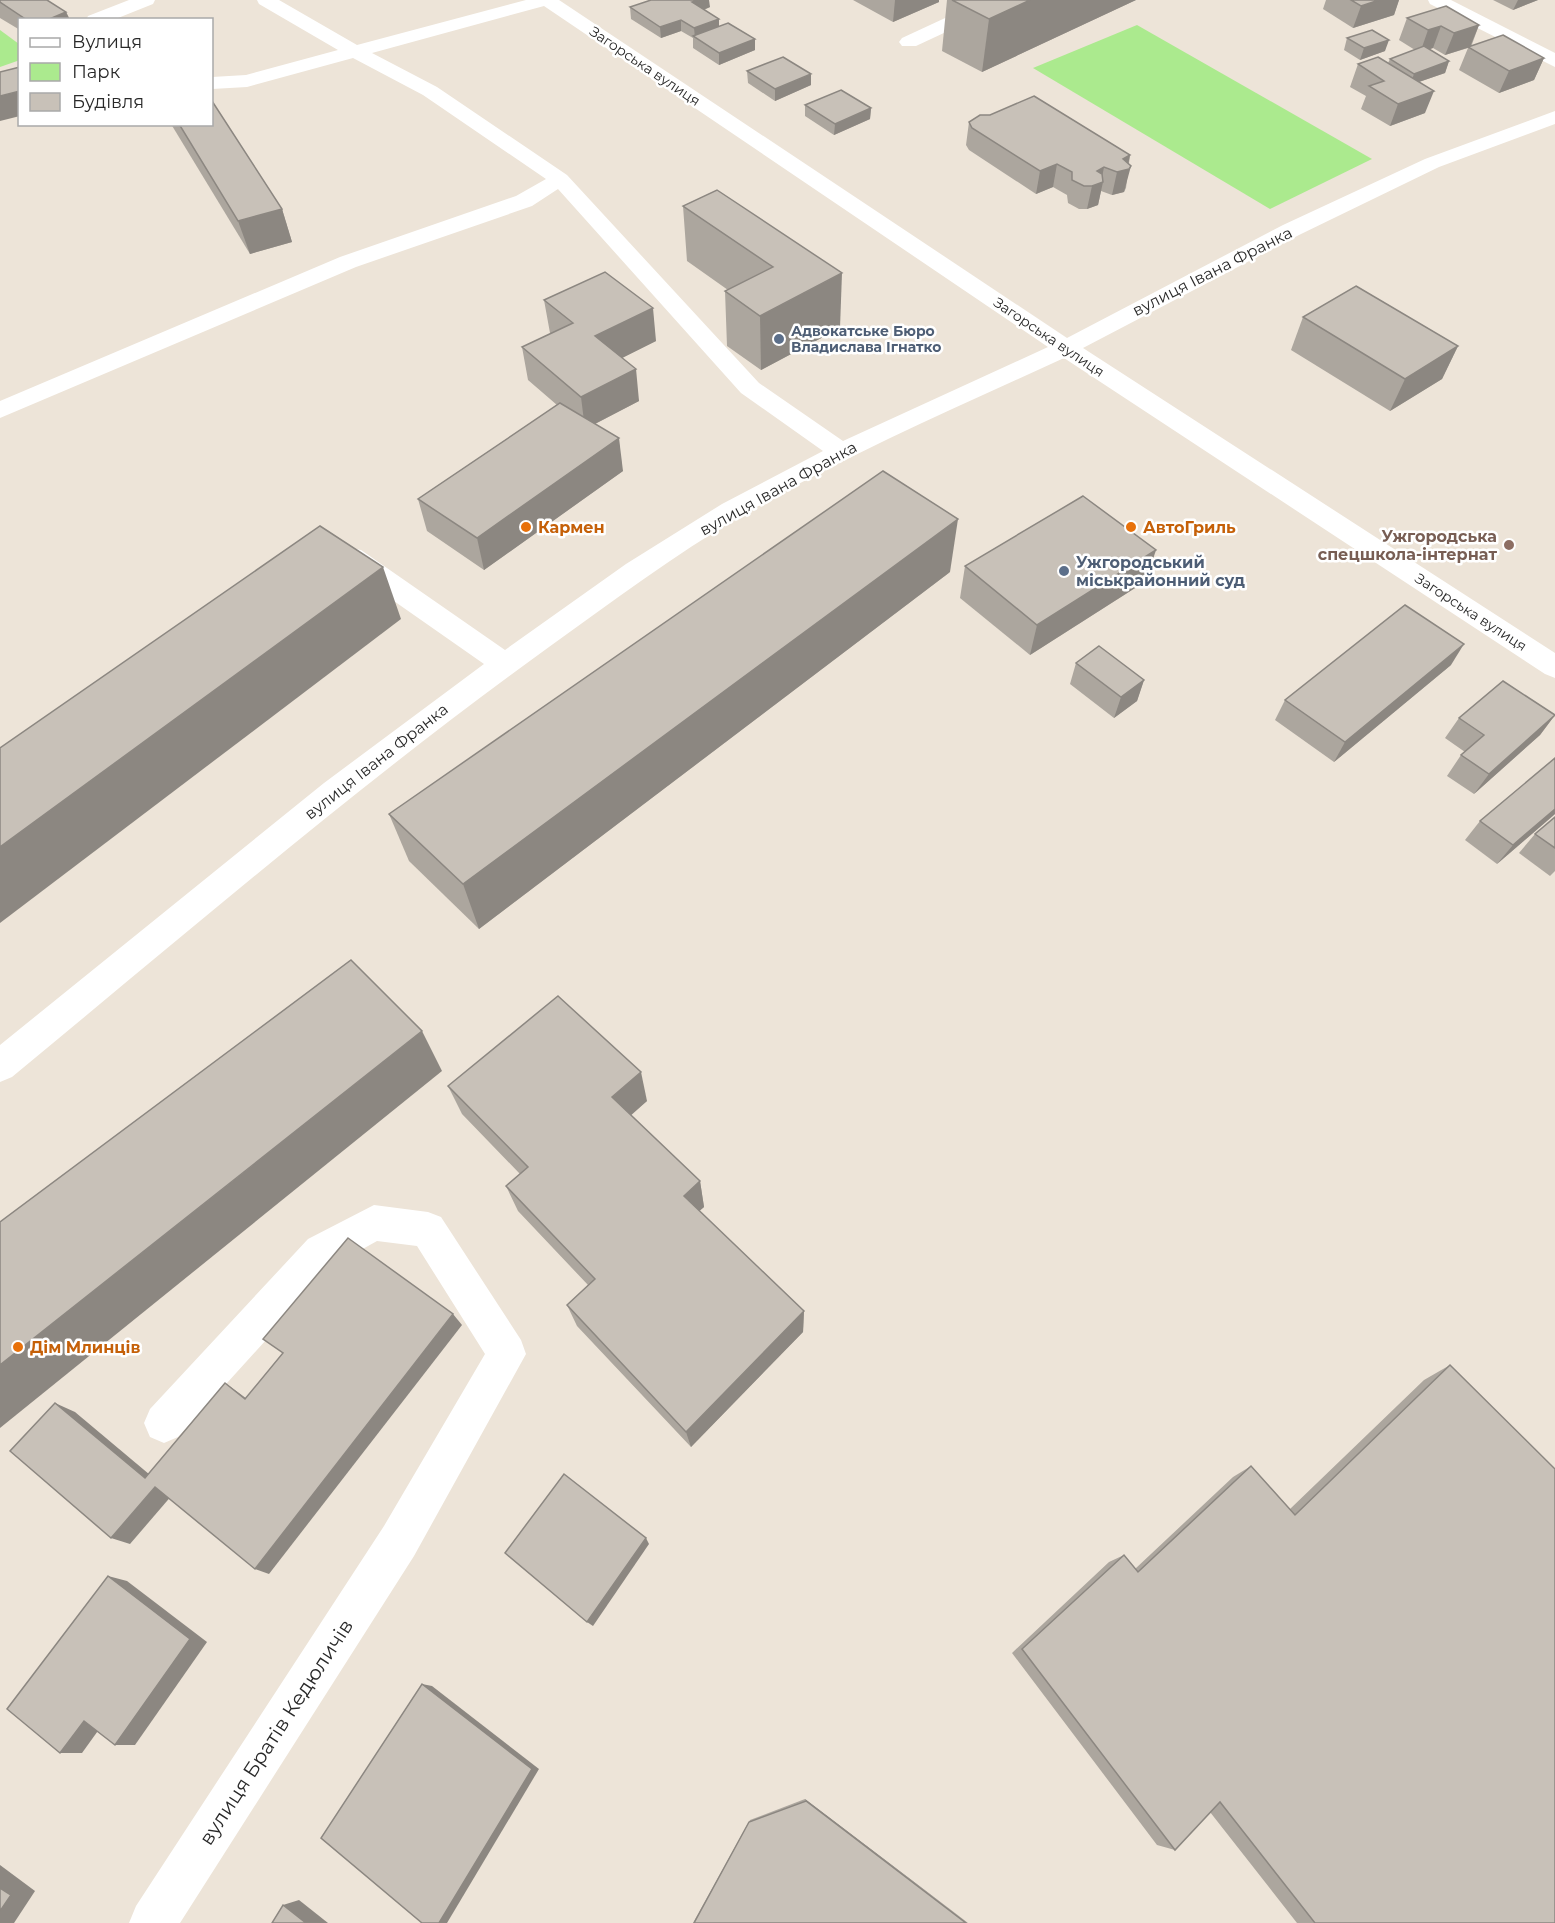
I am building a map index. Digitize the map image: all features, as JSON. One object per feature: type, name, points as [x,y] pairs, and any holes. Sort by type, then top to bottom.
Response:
[{"type":"street","points":[[99,18],[146,0]]},
{"type":"street","points":[[266,0],[355,52],[430,91],[560,179],[750,388],[841,452]]},
{"type":"street","points":[[213,83],[247,81],[546,0]]},
{"type":"street","name":"Загорська вулиця","points":[[546,0],[1065,348],[1555,668]]},
{"type":"street","points":[[1437,0],[1555,61]]},
{"type":"street","points":[[909,42],[987,2]]},
{"type":"street","name":"вулиця Івана Франка","points":[[0,1066],[334,792],[505,664],[636,571],[731,510],[841,452],[1065,348],[1281,235],[1432,163],[1555,117]]},
{"type":"street","points":[[0,410],[348,261],[524,201],[560,179]]},
{"type":"street","points":[[325,566],[344,552],[505,664]]},
{"type":"street","name":"вулиця Братів Кедюличів","points":[[153,1923],[399,1541],[507,1354],[428,1230],[374,1222],[321,1252],[164,1423]]},
{"type":"green space","points":[[1137,25],[1372,159],[1270,209],[1033,68]]},
{"type":"green space","points":[[0,30],[18,43],[18,61],[0,67]]},
{"type":"building","points":[[0,0],[47,0],[66,12],[52,18],[24,18]]},
{"type":"building","points":[[651,0],[699,0],[692,2],[719,19],[694,28],[681,20],[660,27],[630,7]]},
{"type":"building","points":[[952,0],[1030,0],[989,19]]},
{"type":"building","points":[[1351,0],[1379,0],[1361,6]]},
{"type":"building","points":[[1446,6],[1479,25],[1454,33],[1441,26],[1428,30],[1407,18]]},
{"type":"building","points":[[728,23],[755,39],[719,53],[693,36]]},
{"type":"building","points":[[1372,30],[1389,40],[1364,48],[1347,38]]},
{"type":"building","points":[[1503,35],[1544,58],[1509,71],[1468,47]]},
{"type":"building","points":[[1424,46],[1449,61],[1414,74],[1390,59]]},
{"type":"building","points":[[783,57],[811,74],[775,89],[747,71]]},
{"type":"building","points":[[1378,57],[1434,91],[1398,104],[1369,86],[1384,81],[1358,64]]},
{"type":"building","points":[[18,68],[18,92],[0,96],[0,72]]},
{"type":"building","points":[[841,90],[871,108],[835,124],[805,105]]},
{"type":"building","points":[[1034,96],[1130,155],[1123,159],[1131,166],[1129,169],[1117,172],[1104,167],[1097,171],[1102,174],[1103,182],[1084,186],[1072,180],[1072,172],[1057,164],[1040,171],[972,128],[969,122],[980,115],[990,115]]},
{"type":"building","points":[[213,103],[282,209],[238,221],[180,126],[213,126]]},
{"type":"building","points":[[717,190],[842,273],[760,316],[725,291],[773,267],[683,206]]},
{"type":"building","points":[[605,272],[653,308],[595,336],[636,369],[581,397],[522,347],[573,323],[544,300]]},
{"type":"building","points":[[1356,286],[1458,346],[1405,379],[1303,317]]},
{"type":"building","points":[[560,403],[619,438],[477,538],[418,499]]},
{"type":"building","points":[[883,471],[958,519],[463,884],[389,814]]},
{"type":"building","points":[[1083,496],[1156,550],[1037,625],[965,566]]},
{"type":"building","points":[[320,526],[383,567],[0,847],[0,748]]},
{"type":"building","points":[[1405,605],[1464,644],[1345,742],[1285,700]]},
{"type":"building","points":[[1099,646],[1144,680],[1121,697],[1076,663]]},
{"type":"building","points":[[1503,681],[1555,715],[1489,774],[1461,755],[1484,735],[1459,718]]},
{"type":"building","points":[[1555,758],[1555,809],[1513,845],[1480,821]]},
{"type":"building","points":[[1555,817],[1555,848],[1535,834]]},
{"type":"building","points":[[351,960],[422,1031],[0,1365],[0,1222]]},
{"type":"building","points":[[558,996],[641,1072],[612,1097],[700,1181],[684,1196],[804,1311],[686,1432],[567,1305],[595,1279],[506,1186],[528,1167],[448,1086]]},
{"type":"building","points":[[348,1238],[453,1314],[255,1569],[155,1487],[111,1538],[10,1451],[55,1403],[145,1478],[225,1383],[245,1399],[283,1353],[263,1339]]},
{"type":"building","points":[[1450,1365],[1555,1469],[1555,1923],[1315,1923],[1220,1802],[1175,1850],[1022,1649],[1124,1555],[1138,1572],[1251,1466],[1295,1515]]},
{"type":"building","points":[[564,1474],[646,1538],[587,1622],[505,1553]]},
{"type":"building","points":[[108,1576],[190,1639],[115,1745],[84,1721],[60,1753],[7,1709]]},
{"type":"building","points":[[422,1684],[532,1769],[439,1923],[422,1923],[321,1838]]},
{"type":"building","points":[[806,1801],[966,1923],[694,1923],[749,1822]]},
{"type":"building","points":[[0,1888],[11,1895],[0,1911]]},
{"type":"building","points":[[283,1905],[306,1923],[272,1923]]},
{"type":"place","name":"Адвокатське Бюро Владислава Ігнатко","points":[[779,339]]},
{"type":"place","name":"Кармен","points":[[526,527]]},
{"type":"place","name":"АвтоГриль","points":[[1131,527]]},
{"type":"place","name":"Ужгородська спецшкола-інтернат","points":[[1509,545]]},
{"type":"place","name":"Ужгородський міськрайонний суд","points":[[1064,571]]},
{"type":"place","name":"Дім Млинців","points":[[18,1347]]}]
